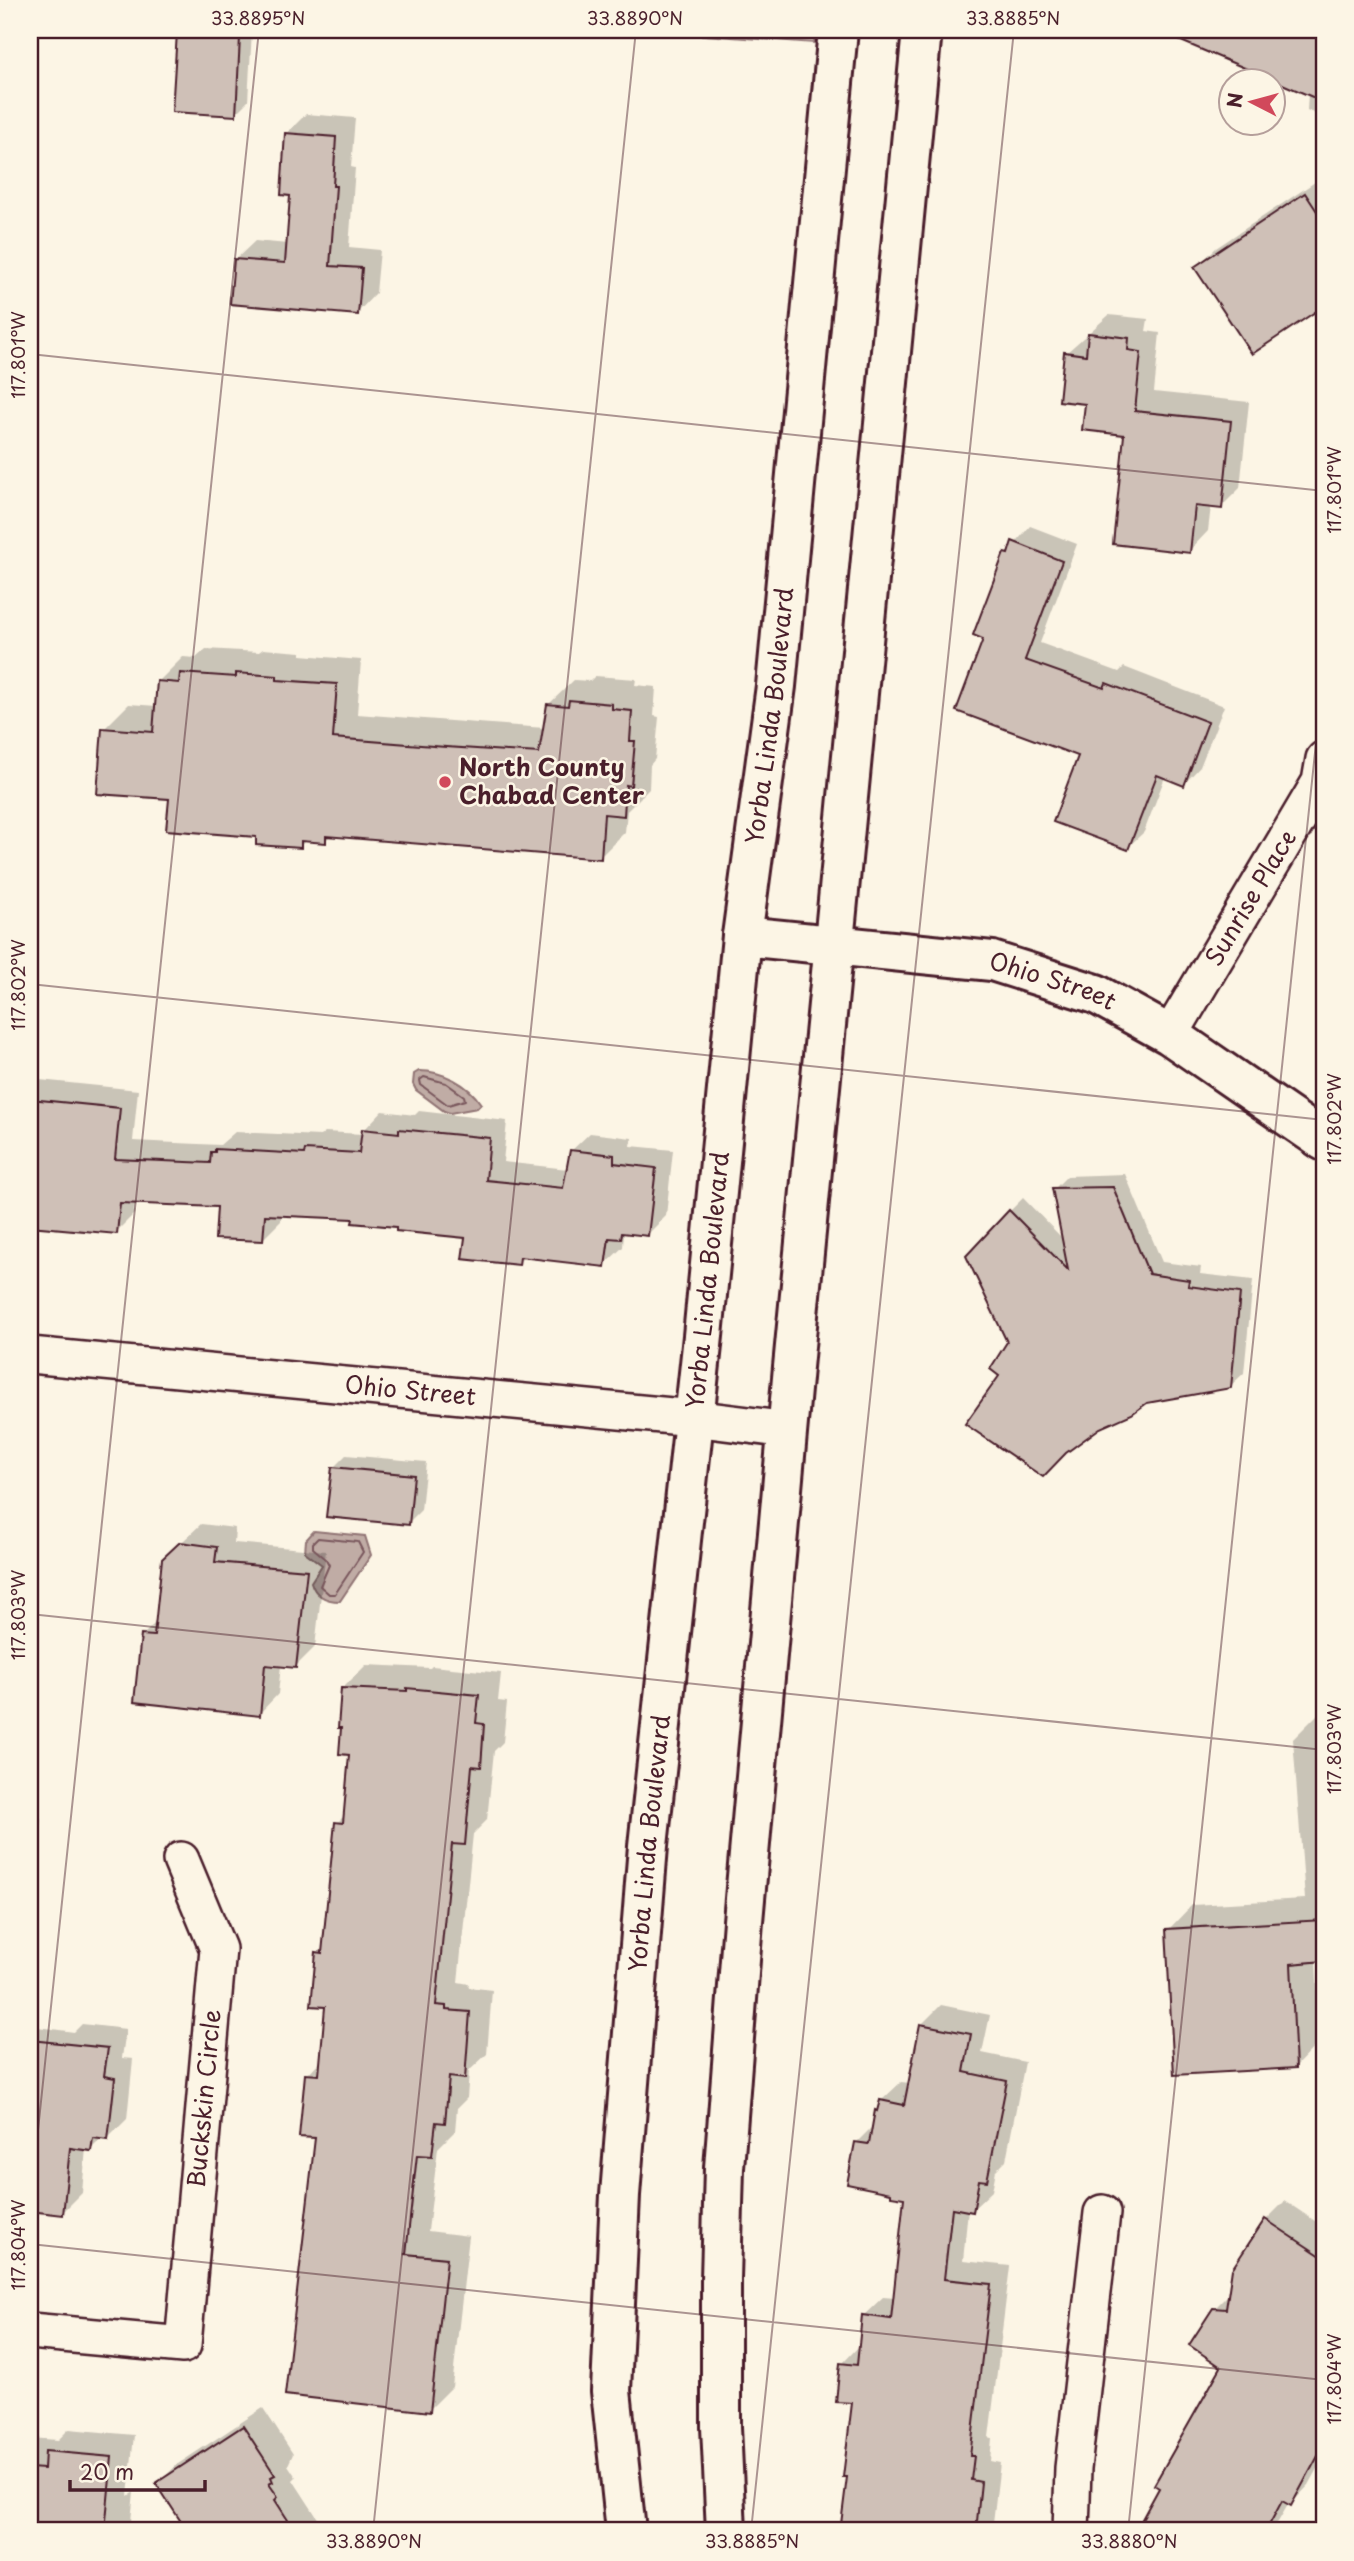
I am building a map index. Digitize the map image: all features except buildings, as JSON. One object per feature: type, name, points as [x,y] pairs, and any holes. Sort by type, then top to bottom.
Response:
[{"type":"main road","name":"Yorba Linda Boulevard","points":[[626,2531],[611,2391],[620,2195],[648,1846],[742,936],[776,686],[838,30]]},
{"type":"main road","points":[[726,2531],[721,2400],[724,2168],[743,1921],[922,30]]},
{"type":"main road","name":"Ohio Street","points":[[742,936],[992,961],[1096,994],[1170,1035],[1324,1141]]},
{"type":"street","name":"Sunrise Place","points":[[1170,1035],[1320,782],[1324,759]]},
{"type":"street","name":"Ohio Street","points":[[30,1355],[693,1418],[788,1430]]},
{"type":"street","name":"Buckskin Circle","points":[[30,2332],[183,2345],[218,1949],[181,1860]]},
{"type":"street","points":[[1072,2531],[1073,2468],[1102,2213]]},
{"type":"shaded area","points":[[636,30],[815,30],[814,43]]},
{"type":"water","points":[[419,1071],[437,1073],[454,1080],[469,1090],[481,1104],[477,1108],[450,1113],[444,1111],[416,1090],[413,1084],[414,1074]]},
{"type":"water","points":[[314,1531],[365,1536],[371,1555],[340,1601],[321,1597],[311,1582],[322,1565],[305,1552],[306,1540]]},
{"type":"place","name":"North County Chabad Center","points":[[445,782]]}]
